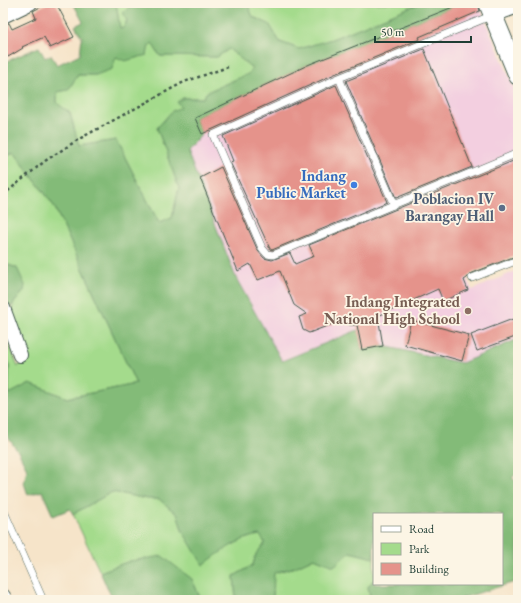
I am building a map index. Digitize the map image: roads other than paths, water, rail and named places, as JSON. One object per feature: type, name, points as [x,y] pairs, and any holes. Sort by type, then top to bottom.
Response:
[{"type":"street","points":[[3,16],[30,3]]},
{"type":"street","points":[[518,6],[490,9],[518,76]]},
{"type":"street","points":[[3,308],[20,354]]},
{"type":"street","points":[[3,596],[5,600]]},
{"type":"lane","points":[[490,9],[214,135],[262,248],[270,255],[276,254],[394,206],[518,153]]},
{"type":"lane","points":[[339,78],[394,206]]},
{"type":"lane","points":[[472,278],[518,260]]},
{"type":"lane","points":[[3,509],[43,600]]},
{"type":"place","name":"Indang Public Market","points":[[354,185]]},
{"type":"place","name":"Poblacion IV Barangay Hall","points":[[502,208]]},
{"type":"place","name":"Indang Integrated National High School","points":[[468,311]]}]
